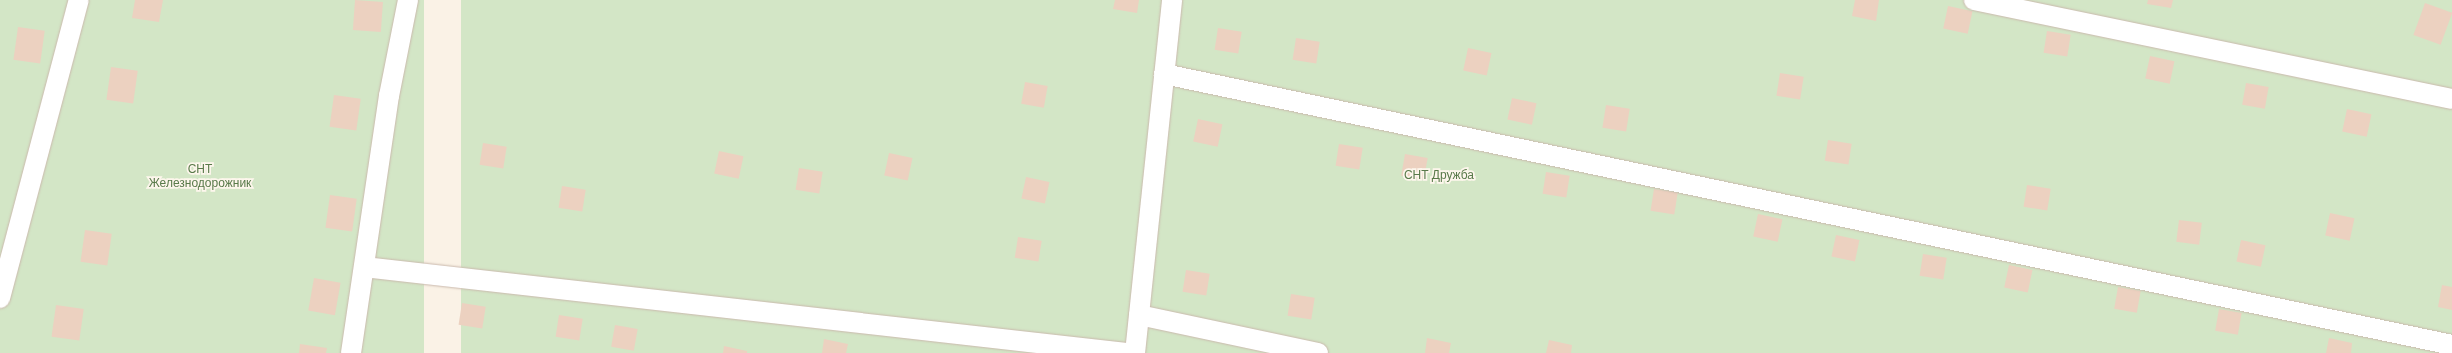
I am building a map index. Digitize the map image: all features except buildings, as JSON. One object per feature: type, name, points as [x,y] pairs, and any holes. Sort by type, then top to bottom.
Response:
[{"type":"lane","points":[[0,298],[79,0]]},
{"type":"lane","points":[[351,353],[389,96],[408,0]]},
{"type":"lane","points":[[1135,353],[1172,0]]},
{"type":"lane","points":[[1974,0],[2452,99]]},
{"type":"lane","points":[[1164,74],[2452,345]]},
{"type":"lane","points":[[364,267],[1126,353]]},
{"type":"lane","points":[[1139,315],[1318,353]]},
{"type":"green space","name":"СНТ Железнодорожник","points":[[0,0],[424,0],[424,353],[0,353]]},
{"type":"green space","name":"СНТ Дружба","points":[[461,0],[2452,0],[2452,353],[461,353]]}]
